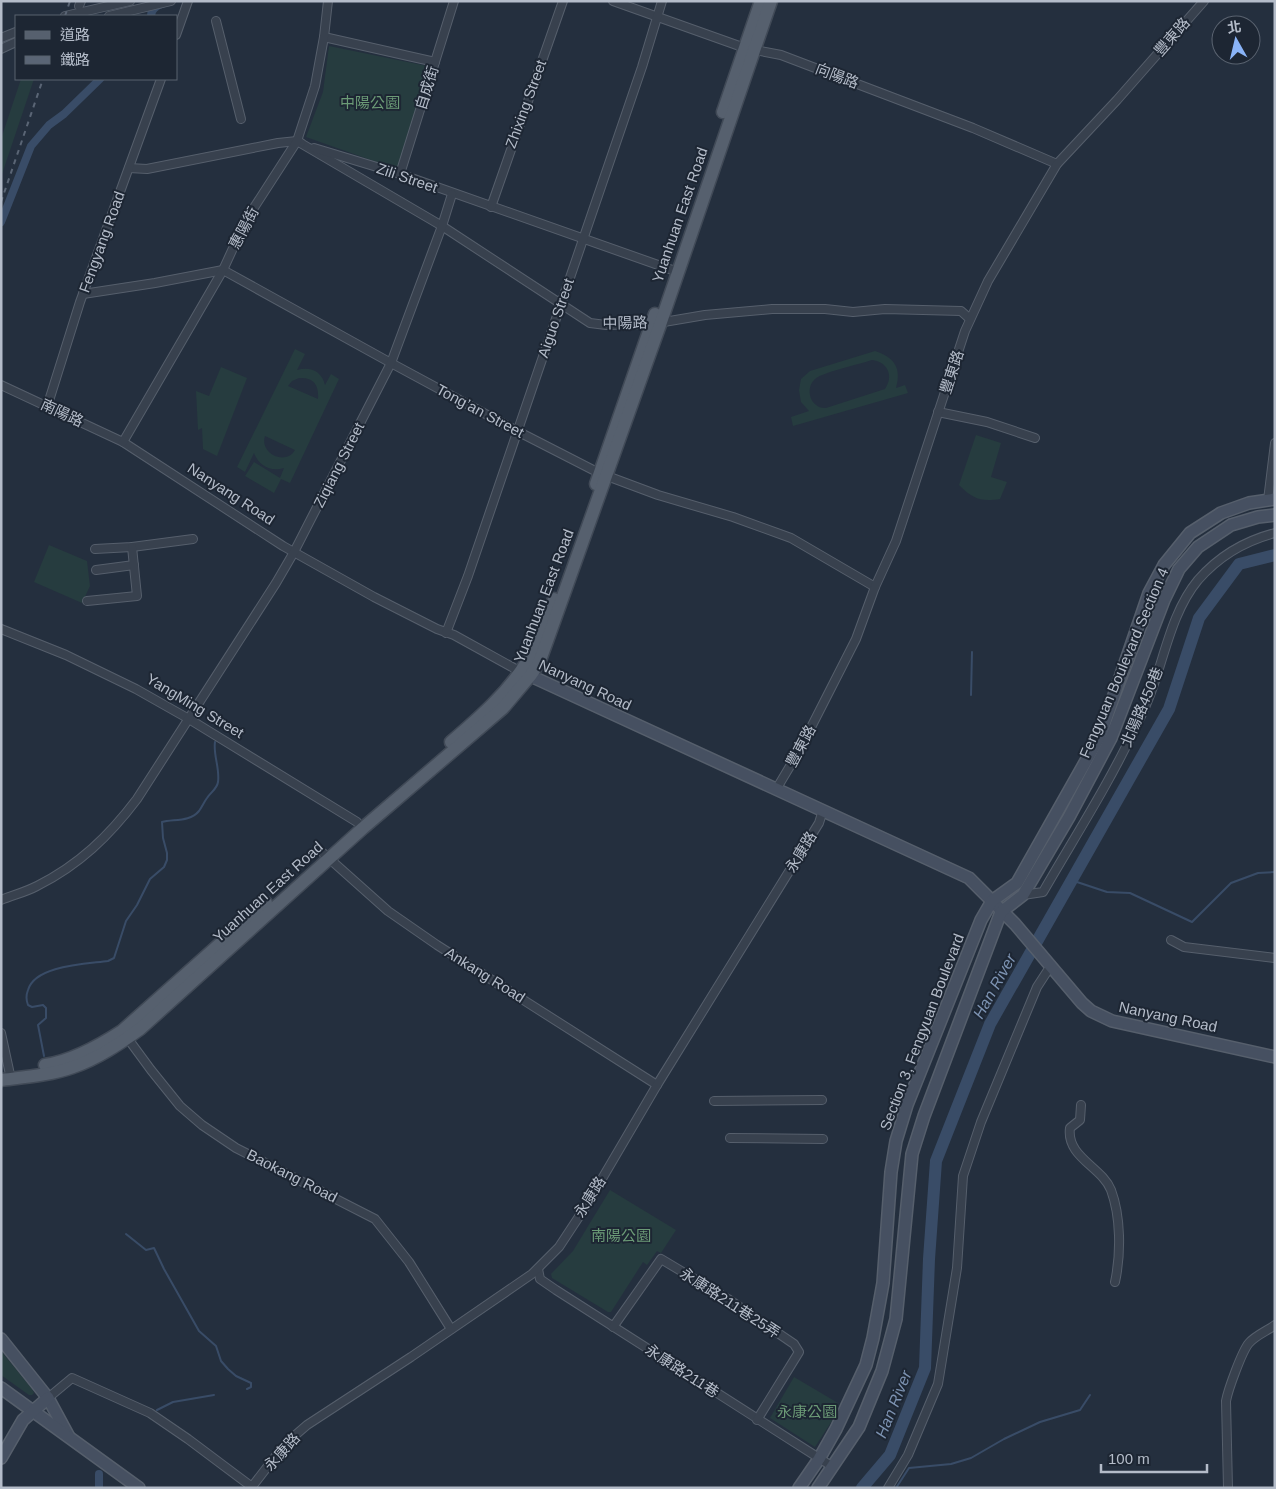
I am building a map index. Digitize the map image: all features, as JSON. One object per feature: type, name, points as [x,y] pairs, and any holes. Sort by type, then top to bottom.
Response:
[{"type":"main road","name":"Yuanhuan East Road","points":[[6,1075],[72,1068],[89,1060],[125,1034],[140,1029],[360,825],[503,708],[526,674],[603,475],[657,323],[749,49],[761,1]]},
{"type":"main road","name":"Yuanhuan East Road","points":[[749,49],[771,1]]},
{"type":"street","points":[[68,15],[130,1]]},
{"type":"street","points":[[178,29],[188,1]]},
{"type":"street","name":"惠陽街","points":[[123,442],[223,270],[246,220],[297,141],[315,86],[328,1]]},
{"type":"street","name":"自成街","points":[[400,174],[454,1]]},
{"type":"street","name":"Zhixing Street","points":[[491,207],[563,1]]},
{"type":"street","name":"向陽路","points":[[614,1],[749,49],[781,55],[973,128],[1057,164]]},
{"type":"street","name":"Aiguo Street","points":[[446,633],[468,576],[662,1]]},
{"type":"street","name":"豐東路","points":[[778,788],[856,639],[875,587],[896,541],[970,319],[988,281],[1057,164],[1117,100],[1204,1]]},
{"type":"street","points":[[113,15],[170,2]]},
{"type":"street","points":[[216,21],[241,119]]},
{"type":"street","points":[[1,38],[15,32]]},
{"type":"street","points":[[324,37],[436,62]]},
{"type":"street","points":[[1,49],[15,42]]},
{"type":"street","name":"Fengyang Road","points":[[47,407],[83,294],[161,80]]},
{"type":"street","name":"Zili Street","points":[[129,168],[147,169],[278,143],[297,141],[400,174],[452,194],[674,271]]},
{"type":"street","name":"中陽路","points":[[297,141],[338,167],[377,187],[442,226],[590,323],[606,325],[657,323],[772,309],[824,309],[853,312],[885,309],[961,311],[970,319]]},
{"type":"street","name":"Ziqiang Street","points":[[1,900],[36,887],[75,865],[94,848],[119,822],[137,799],[189,719],[294,552],[391,363],[452,194]]},
{"type":"street","points":[[83,294],[223,270]]},
{"type":"street","name":"Tong’an Street","points":[[223,270],[517,432],[603,475],[791,538],[875,587]]},
{"type":"street","name":"南陽路","points":[[1,385],[123,442]]},
{"type":"street","points":[[938,412],[987,422],[1035,438]]},
{"type":"street","name":"Nanyang Road","points":[[123,442],[294,552],[374,597],[446,633],[454,635],[526,674],[623,720],[778,788],[969,878],[1015,924],[1082,1003],[1091,1010],[1112,1021],[1275,1057]]},
{"type":"street","points":[[1271,499],[1275,444]]},
{"type":"street","name":"Fengyuan Boulevard Section 4","points":[[992,901],[1017,883],[1100,736],[1149,593],[1164,565],[1190,533],[1204,524],[1221,514],[1249,504],[1271,499]]},
{"type":"street","name":"Fengyuan Boulevard Section 4","points":[[1002,912],[1023,895],[1069,817],[1111,738],[1164,600],[1179,569],[1198,547],[1231,525],[1258,517],[1275,515]]},
{"type":"street","name":"北陽路450巷","points":[[1023,895],[1042,892],[1116,765],[1136,727],[1150,694],[1170,635],[1186,598],[1198,581],[1216,562],[1232,550],[1259,537],[1275,533]]},
{"type":"street","points":[[95,549],[132,547],[193,539]]},
{"type":"street","points":[[87,601],[137,596],[132,547]]},
{"type":"street","points":[[96,570],[134,565]]},
{"type":"street","name":"YangMing Street","points":[[1,629],[66,655],[128,684],[189,719],[360,825]]},
{"type":"street","name":"永康路","points":[[252,1487],[285,1444],[307,1425],[538,1269],[559,1247],[586,1206],[656,1085],[819,823],[823,810]]},
{"type":"street","name":"Ankang Road","points":[[326,856],[388,911],[437,945],[656,1085]]},
{"type":"street","name":"Section 3, Fengyuan Boulevard","points":[[799,1488],[819,1459],[847,1408],[866,1364],[883,1284],[891,1172],[896,1142],[907,1105],[981,920],[992,901]]},
{"type":"street","name":"Section 3, Fengyuan Boulevard","points":[[818,1488],[859,1427],[882,1371],[896,1319],[912,1154],[924,1116],[1002,912]]},
{"type":"street","points":[[1171,940],[1184,947],[1275,958]]},
{"type":"street","points":[[888,1488],[908,1455],[938,1384],[957,1268],[963,1176],[981,1122],[1037,987],[1049,965]]},
{"type":"street","points":[[1,1033],[6,1075]]},
{"type":"street","name":"Baokang Road","points":[[125,1034],[150,1070],[180,1106],[202,1125],[236,1148],[375,1219],[408,1262],[451,1329]]},
{"type":"street","points":[[714,1100],[822,1100]]},
{"type":"street","points":[[1081,1104],[1080,1120],[1070,1128],[1069,1135],[1072,1147],[1110,1189],[1120,1242],[1116,1282]]},
{"type":"street","points":[[730,1138],[823,1139]]},
{"type":"street","name":"永康路211巷25弄","points":[[613,1327],[662,1259],[728,1300],[794,1344],[799,1352],[758,1420]]},
{"type":"street","name":"永康路211巷","points":[[538,1269],[540,1279],[833,1467]]},
{"type":"street","points":[[1228,1488],[1226,1401],[1228,1393],[1250,1342],[1275,1325]]},
{"type":"street","points":[[1,1339],[48,1398],[70,1439]]},
{"type":"street","points":[[1,1458],[20,1424],[72,1378],[150,1413],[252,1487]]},
{"type":"street","points":[[1,1388],[139,1488]]},
{"type":"green space","name":"中陽公園","points":[[329,46],[432,67],[399,170],[306,137],[323,92]]},
{"type":"green space","points":[[21,80],[34,80],[1,177],[1,139]]},
{"type":"green space","points":[[295,349],[305,354],[297,370],[311,369],[315,371],[321,376],[325,385],[331,374],[339,379],[290,483],[281,479],[274,493],[245,476],[254,462],[280,478],[284,468],[275,469],[262,465],[254,453],[245,472],[237,467]],"holes":[[[299,378],[308,379],[314,383],[318,390],[318,399],[288,386],[292,381]],[[265,436],[295,450],[286,457],[274,456],[266,448]]]},
{"type":"green space","points":[[875,351],[882,353],[892,360],[898,375],[896,388],[905,385],[908,393],[793,426],[791,417],[809,411],[801,402],[799,390],[801,379],[810,371]],"holes":[[[872,360],[878,361],[888,370],[889,379],[885,389],[826,408],[813,402],[810,388],[819,376]]]},
{"type":"green space","points":[[221,367],[247,378],[217,456],[203,449],[202,428],[198,430],[196,391],[209,396]]},
{"type":"green space","points":[[976,435],[1001,443],[991,477],[1007,482],[1000,499],[982,500],[969,494],[959,485]]},
{"type":"green space","points":[[49,545],[87,561],[90,586],[82,603],[34,582]]},
{"type":"green space","name":"南陽公園","points":[[610,1190],[676,1230],[661,1253],[657,1251],[647,1265],[643,1262],[611,1312],[608,1312],[552,1278],[551,1274],[573,1251]]},
{"type":"green space","points":[[1,1351],[32,1389],[34,1393],[32,1395],[29,1395],[1,1375]]},
{"type":"green space","name":"永康公園","points":[[794,1377],[838,1403],[837,1413],[815,1447],[770,1418]]},
{"type":"waterway","points":[[151,15],[154,8],[162,4]]},
{"type":"waterway","points":[[1,222],[31,146],[49,125],[64,114],[99,80]]},
{"type":"waterway","name":"Han River","points":[[862,1488],[890,1455],[925,1368],[929,1259],[936,1161],[990,1024],[1169,709],[1199,618],[1239,564],[1275,555]]},
{"type":"waterway","points":[[971,695],[972,652]]},
{"type":"waterway","points":[[44,1056],[38,1025],[46,1018],[46,1008],[43,1005],[32,1007],[28,1005],[28,990],[40,975],[63,967],[108,961],[114,958],[126,921],[137,905],[150,879],[164,867],[167,860],[162,822],[187,819],[195,815],[216,787],[218,777],[215,742]]},
{"type":"waterway","points":[[1071,880],[1107,892],[1130,893],[1192,922],[1231,883],[1258,873],[1275,872]]},
{"type":"waterway","points":[[126,1234],[146,1250],[154,1248],[199,1331],[216,1346],[221,1361],[228,1369],[236,1376],[251,1383],[251,1387],[247,1389]]},
{"type":"waterway","points":[[157,1410],[173,1402],[214,1395]]},
{"type":"waterway","points":[[896,1488],[909,1468],[951,1464],[971,1458],[1004,1439],[1040,1422],[1080,1410],[1090,1395]]},
{"type":"waterway","points":[[99,1474],[99,1488]]},
{"type":"railway","points":[[65,15],[70,1]]},
{"type":"railway","points":[[1,202],[43,80]]}]
